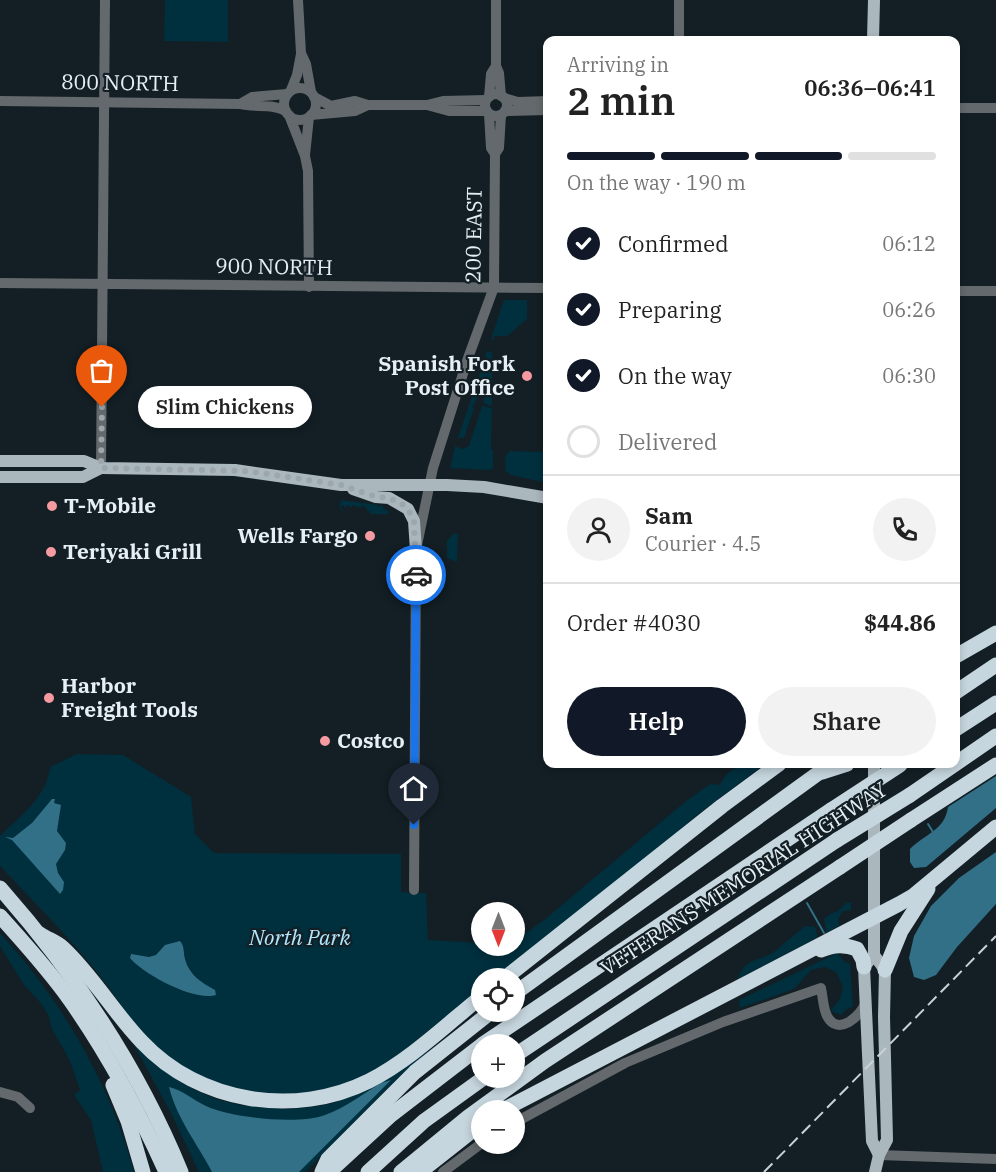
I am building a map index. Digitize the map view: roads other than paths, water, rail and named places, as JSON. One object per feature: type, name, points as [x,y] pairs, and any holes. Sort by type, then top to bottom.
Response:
[{"type":"highway","points":[[960,654],[996,633]]},
{"type":"highway","points":[[960,689],[996,665]]},
{"type":"highway","points":[[960,726],[996,703]]},
{"type":"highway","name":"VETERANS MEMORIAL HIGHWAY","points":[[960,761],[996,736]]},
{"type":"highway","points":[[401,1172],[468,1117],[545,1061],[996,765]]},
{"type":"highway","points":[[518,968],[722,806],[774,768]]},
{"type":"highway","points":[[525,986],[825,768]]},
{"type":"highway","name":"VETERANS MEMORIAL HIGHWAY","points":[[498,1034],[895,768]]},
{"type":"highway","name":"VETERANS MEMORIAL HIGHWAY","points":[[525,1049],[837,840],[949,768]]},
{"type":"highway","points":[[522,1100],[913,896],[996,827]]},
{"type":"highway","points":[[885,970],[902,931],[921,899],[941,873]]},
{"type":"highway","points":[[0,888],[40,934],[85,994],[115,1041],[154,1111],[182,1172]]},
{"type":"highway","points":[[0,916],[35,954],[93,1035],[137,1111],[166,1172]]},
{"type":"highway","points":[[40,934],[62,947],[139,1039],[164,1062],[210,1088],[255,1100],[305,1100],[331,1095],[362,1084],[393,1066],[471,1005]]},
{"type":"highway","points":[[790,961],[833,946],[843,945],[856,949],[869,961]]},
{"type":"highway","points":[[322,1172],[328,1159],[415,1072],[478,1022]]},
{"type":"highway","points":[[93,1035],[99,1056],[128,1121],[143,1172]]},
{"type":"highway","name":"VETERANS MEMORIAL HIGHWAY","points":[[329,1172],[391,1115],[471,1053]]},
{"type":"highway","points":[[368,1172],[424,1121],[471,1087]]},
{"type":"highway","points":[[420,1172],[471,1132]]},
{"type":"main road","points":[[873,36],[874,0]]},
{"type":"main road","points":[[0,461],[84,461],[101,468],[235,470],[341,485],[484,487],[543,497]]},
{"type":"main road","points":[[0,477],[83,477],[101,468]]},
{"type":"main road","points":[[341,485],[376,497],[389,498],[408,509],[414,521],[416,550]]},
{"type":"main road","points":[[874,768],[873,917],[866,1000],[872,1141],[879,1155]]},
{"type":"main road","points":[[869,961],[885,970],[887,1140],[879,1155],[875,1172]]},
{"type":"street","points":[[101,468],[105,0]]},
{"type":"street","points":[[298,0],[301,53],[297,75],[284,102],[305,156],[309,179],[309,286]]},
{"type":"street","name":"200 EAST","points":[[496,0],[496,66],[503,97]]},
{"type":"street","points":[[679,0],[679,36]]},
{"type":"street","points":[[301,53],[306,64],[315,106],[310,116],[305,156]]},
{"type":"street","name":"200 EAST","points":[[495,154],[491,148],[488,105],[491,74],[496,66]]},
{"type":"street","points":[[289,92],[301,88],[331,106],[355,101],[368,105],[427,105],[443,101],[488,105]]},
{"type":"street","name":"800 NORTH","points":[[240,104],[252,97],[289,92]]},
{"type":"street","points":[[488,105],[495,94],[518,102],[543,101]]},
{"type":"street","points":[[503,97],[507,105],[503,113]]},
{"type":"street","name":"800 NORTH","points":[[0,101],[240,104],[253,107],[274,106],[287,113]]},
{"type":"street","points":[[287,113],[301,119],[355,111],[368,105]]},
{"type":"street","points":[[488,105],[495,116],[503,113],[543,110]]},
{"type":"street","points":[[960,108],[996,108]]},
{"type":"street","name":"200 EAST","points":[[414,890],[416,550],[425,513],[428,486],[468,358],[494,287],[495,154],[499,148],[503,113]]},
{"type":"street","name":"900 NORTH","points":[[0,283],[543,288]]},
{"type":"street","points":[[960,291],[996,291]]},
{"type":"street","points":[[525,1117],[625,1064],[723,1022],[821,988],[827,1016],[835,1023],[852,1022],[860,1015],[866,1000]]},
{"type":"street","points":[[0,1092],[18,1097],[30,1108]]},
{"type":"street","points":[[443,1172],[471,1151]]},
{"type":"street","points":[[879,1155],[996,1159]]},
{"type":"waterway","points":[[928,824],[933,832]]},
{"type":"waterway","points":[[807,903],[824,933]]},
{"type":"railway","points":[[764,1172],[996,936]]},
{"type":"place","name":"Spanish Fork Post Office","points":[[527,376]]},
{"type":"place","name":"Slim Chickens","points":[[102,407]]},
{"type":"place","name":"T-Mobile","points":[[52,506]]},
{"type":"place","name":"Wells Fargo","points":[[370,536]]},
{"type":"place","name":"Teriyaki Grill","points":[[51,552]]},
{"type":"place","name":"Harbor Freight Tools","points":[[49,698]]},
{"type":"place","name":"Costco","points":[[325,741]]},
{"type":"park label","name":"North Park","points":[[300,938]]}]
